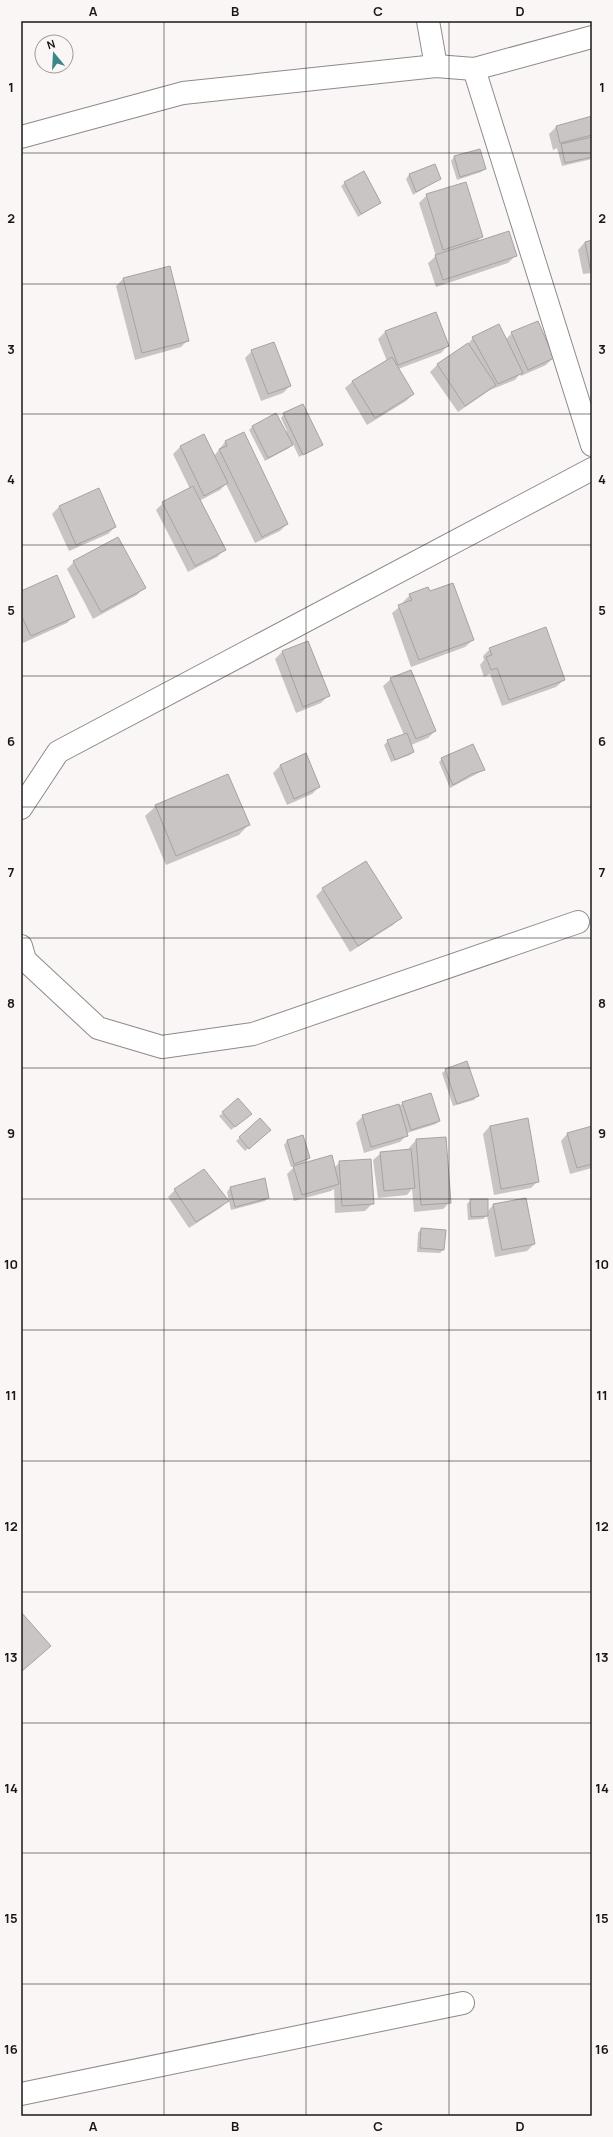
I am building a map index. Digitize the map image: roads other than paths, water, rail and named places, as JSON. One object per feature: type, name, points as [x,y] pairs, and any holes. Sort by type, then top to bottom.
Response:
[{"type":"street","points":[[428,21],[436,66]]},
{"type":"street","points":[[21,137],[183,94],[436,66],[474,69],[592,37]]},
{"type":"street","points":[[474,69],[592,445]]},
{"type":"street","points":[[21,808],[58,752],[592,469]]},
{"type":"street","points":[[21,946],[25,960],[98,1028],[162,1047],[253,1034],[578,922]]},
{"type":"street","points":[[21,2094],[463,2003]]}]
